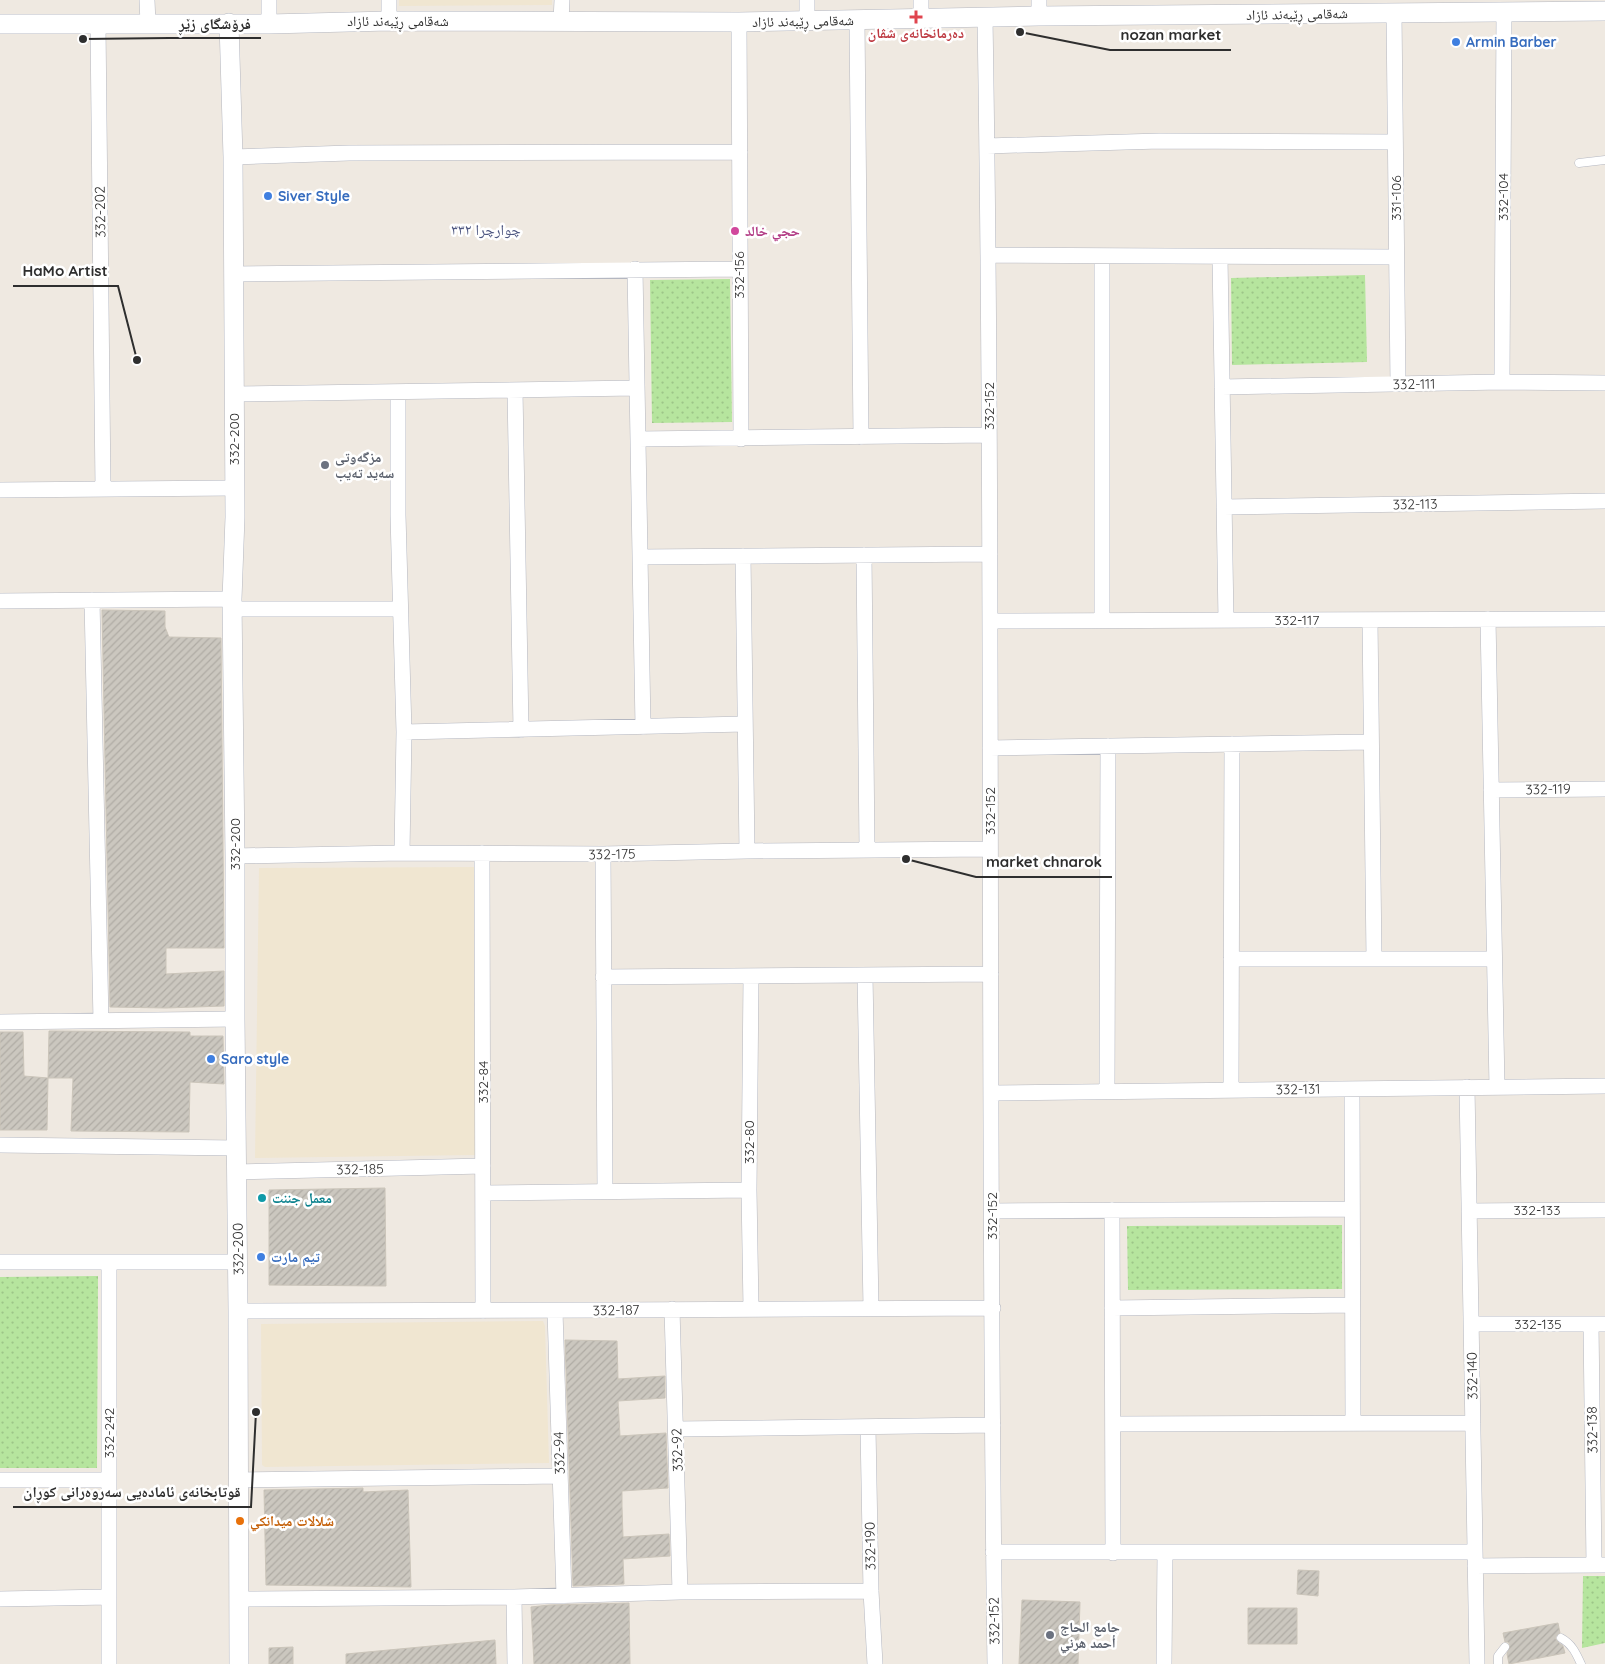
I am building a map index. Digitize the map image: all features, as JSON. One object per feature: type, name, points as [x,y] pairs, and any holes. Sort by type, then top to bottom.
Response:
[{"type":"street","points":[[147,0],[148,24]]},
{"type":"street","points":[[269,0],[269,24]]},
{"type":"street","points":[[389,0],[389,21]]},
{"type":"street","points":[[562,0],[562,21]]},
{"type":"street","points":[[807,0],[808,20]]},
{"type":"street","points":[[921,0],[921,19]]},
{"type":"street","name":"شەقامی ڕێبەند ئازاد","points":[[0,24],[269,24],[389,21],[856,21],[985,18],[1038,8],[1394,13],[1605,11]]},
{"type":"street","name":"332-104","points":[[1502,382],[1504,12]]},
{"type":"street","name":"331-106","points":[[1394,13],[1398,384]]},
{"type":"street","name":"332-152","points":[[985,18],[990,554],[989,848],[995,1664]]},
{"type":"street","points":[[856,21],[861,437]]},
{"type":"street","name":"332-156","points":[[739,22],[741,439]]},
{"type":"street","name":"332-200","points":[[229,23],[233,157],[234,488],[232,604],[235,856],[234,1019],[238,1262],[239,1664]]},
{"type":"street","name":"332-202","points":[[98,25],[103,489]]},
{"type":"street","points":[[987,146],[1160,142],[1396,142]]},
{"type":"street","points":[[233,157],[350,153],[740,152]]},
{"type":"street","points":[[988,255],[1396,257]]},
{"type":"street","points":[[1102,256],[1102,620]]},
{"type":"street","points":[[1220,257],[1226,620]]},
{"type":"street","points":[[635,269],[643,727]]},
{"type":"street","points":[[233,274],[739,269]]},
{"type":"street","name":"332-111","points":[[1222,387],[1502,382],[1605,383]]},
{"type":"street","points":[[234,394],[636,388]]},
{"type":"street","points":[[515,390],[521,730]]},
{"type":"street","points":[[398,393],[400,609],[404,732],[402,853]]},
{"type":"street","points":[[638,439],[989,435]]},
{"type":"street","points":[[0,490],[234,488]]},
{"type":"street","name":"332-113","points":[[1224,507],[1605,501]]},
{"type":"street","points":[[640,557],[990,554]]},
{"type":"street","points":[[864,555],[867,849]]},
{"type":"street","points":[[743,556],[747,851]]},
{"type":"street","points":[[0,601],[92,600],[400,609]]},
{"type":"street","points":[[92,600],[101,1021]]},
{"type":"street","name":"332-117","points":[[990,621],[1605,619]]},
{"type":"street","points":[[1370,620],[1374,959]]},
{"type":"street","points":[[1488,620],[1497,1087]]},
{"type":"street","points":[[404,732],[744,724]]},
{"type":"street","points":[[990,748],[1371,742]]},
{"type":"street","points":[[1231,1090],[1232,744]]},
{"type":"street","points":[[1107,1091],[1108,746]]},
{"type":"street","name":"332-119","points":[[1491,790],[1605,788]]},
{"type":"street","name":"332-175","points":[[235,856],[402,853],[603,854],[989,848]]},
{"type":"street","name":"332-84","points":[[482,854],[483,1311]]},
{"type":"street","points":[[603,854],[605,1191]]},
{"type":"street","points":[[1231,959],[1494,959]]},
{"type":"street","points":[[603,977],[991,974]]},
{"type":"street","points":[[865,975],[871,1308]]},
{"type":"street","name":"332-80","points":[[751,977],[749,1190],[751,1308]]},
{"type":"street","points":[[0,1022],[234,1019]]},
{"type":"street","name":"332-131","points":[[992,1093],[1605,1086]]},
{"type":"street","name":"332-140","points":[[1467,1087],[1477,1664]]},
{"type":"street","points":[[1352,1089],[1353,1423]]},
{"type":"street","points":[[0,1145],[236,1148]]},
{"type":"street","name":"332-185","points":[[236,1172],[483,1166]]},
{"type":"street","points":[[484,1193],[749,1190]]},
{"type":"street","points":[[992,1211],[1352,1209]]},
{"type":"street","points":[[1112,1210],[1113,1553]]},
{"type":"street","name":"332-133","points":[[1469,1211],[1605,1210]]},
{"type":"street","points":[[0,1262],[238,1262]]},
{"type":"street","name":"332-242","points":[[109,1263],[109,1664]]},
{"type":"street","points":[[1112,1308],[1352,1305]]},
{"type":"street","name":"332-187","points":[[238,1311],[993,1308]]},
{"type":"street","name":"332-92","points":[[672,1309],[680,1592]]},
{"type":"street","name":"332-94","points":[[555,1311],[564,1596]]},
{"type":"street","name":"332-135","points":[[1471,1324],[1598,1324]]},
{"type":"street","name":"332-138","points":[[1598,1324],[1599,1565]]},
{"type":"street","points":[[1113,1424],[1473,1423]]},
{"type":"street","points":[[676,1429],[993,1425]]},
{"type":"street","name":"332-190","points":[[868,1428],[871,1591],[875,1664]]},
{"type":"street","points":[[238,1480],[560,1476]]},
{"type":"street","points":[[0,1480],[108,1480]]},
{"type":"street","points":[[993,1552],[1475,1559],[1599,1565]]},
{"type":"street","points":[[1164,1664],[1165,1553]]},
{"type":"street","points":[[238,1599],[871,1591]]},
{"type":"street","points":[[0,1599],[109,1597]]},
{"type":"street","points":[[514,1597],[515,1664]]},
{"type":"lane","points":[[1579,163],[1605,160]]},
{"type":"lane","points":[[1562,1638],[1575,1650],[1581,1664]]},
{"type":"lane","points":[[1498,1664],[1498,1656],[1506,1647]]},
{"type":"shaded area","points":[[399,0],[552,0],[552,5],[399,6]]},
{"type":"shaded area","points":[[474,867],[475,1155],[255,1158],[259,868]]},
{"type":"shaded area","points":[[543,1321],[545,1326],[549,1463],[265,1467],[262,1465],[261,1324]]},
{"type":"green space","points":[[1365,275],[1367,362],[1232,365],[1231,278]]},
{"type":"green space","points":[[730,279],[732,422],[652,423],[650,280]]},
{"type":"green space","points":[[1342,1225],[1342,1289],[1128,1290],[1127,1226]]},
{"type":"green space","points":[[98,1276],[97,1468],[0,1468],[0,1277]]},
{"type":"green space","points":[[1583,1576],[1605,1576],[1605,1643],[1582,1648]]},
{"type":"building","points":[[102,610],[165,611],[165,627],[169,637],[221,638],[224,948],[166,948],[166,974],[224,971],[224,1006],[110,1007]]},
{"type":"building","points":[[49,1031],[190,1032],[190,1036],[223,1036],[224,1084],[190,1082],[189,1132],[71,1131],[73,1078],[48,1078]]},
{"type":"building","points":[[0,1032],[23,1032],[24,1076],[48,1078],[47,1130],[0,1130]]},
{"type":"building","points":[[385,1188],[386,1286],[269,1285],[269,1190]]},
{"type":"building","points":[[565,1340],[617,1341],[618,1379],[665,1376],[665,1398],[618,1401],[620,1436],[666,1433],[668,1488],[622,1491],[623,1537],[669,1534],[670,1556],[623,1559],[624,1584],[573,1586]]},
{"type":"building","points":[[363,1488],[363,1492],[408,1490],[411,1587],[266,1585],[264,1490]]},
{"type":"building","points":[[1298,1570],[1319,1571],[1318,1596],[1297,1594]]},
{"type":"building","points":[[1022,1600],[1080,1602],[1078,1664],[1019,1664]]},
{"type":"building","points":[[629,1603],[630,1664],[534,1664],[531,1607]]},
{"type":"building","points":[[1248,1608],[1297,1608],[1297,1644],[1248,1644]]},
{"type":"building","points":[[1558,1623],[1560,1633],[1555,1638],[1563,1646],[1565,1653],[1509,1664],[1507,1654],[1510,1645],[1508,1642],[1505,1642],[1503,1633]]},
{"type":"building","points":[[495,1640],[496,1664],[346,1664],[346,1654]]},
{"type":"building","points":[[293,1647],[293,1664],[269,1664],[269,1648]]},
{"type":"place","name":"دەرمانخانەی شڤان","points":[[916,17]]},
{"type":"place","name":"nozan market","points":[[1020,32]]},
{"type":"place","name":"فرۆشگای زێڕ","points":[[83,39]]},
{"type":"place","name":"Armin Barber","points":[[1456,42]]},
{"type":"place","name":"Siver Style","points":[[268,196]]},
{"type":"place","name":"حجي خالد","points":[[735,231]]},
{"type":"place","name":"HaMo Artist","points":[[137,360]]},
{"type":"place","name":"مزگەوتی سەید تەیب","points":[[325,465]]},
{"type":"place","name":"market chnarok","points":[[906,859]]},
{"type":"place","name":"Saro style","points":[[211,1059]]},
{"type":"place","name":"معمل جننت","points":[[262,1198]]},
{"type":"place","name":"تيم مارت","points":[[261,1257]]},
{"type":"place","name":"قوتابخانەی ئامادەیی سەروەرانی کوڕان","points":[[256,1412]]},
{"type":"place","name":"شلالات ميدانكي","points":[[240,1521]]},
{"type":"place","name":"جامع الحاج أحمد هرني","points":[[1050,1635]]},
{"type":"district","name":"چوارچرا ٣٣٢","points":[[486,229]]}]
